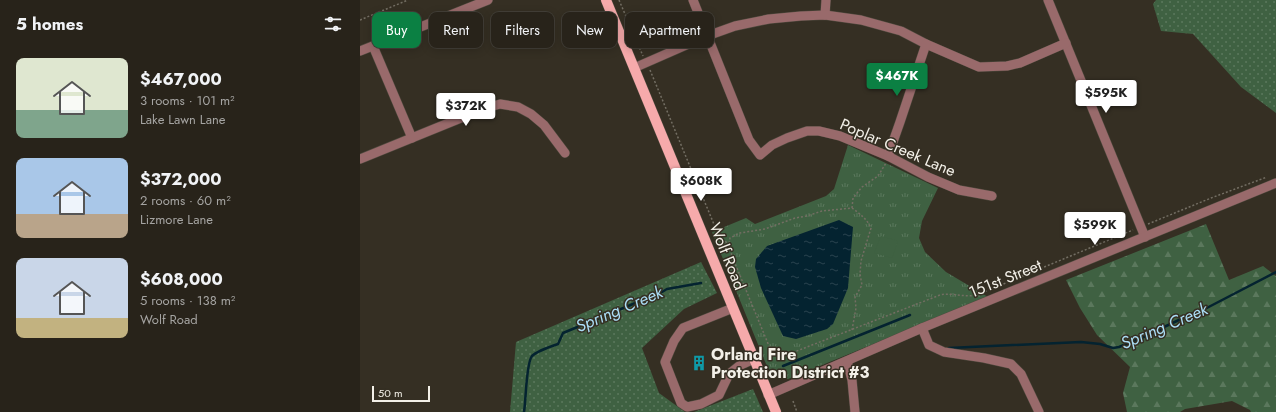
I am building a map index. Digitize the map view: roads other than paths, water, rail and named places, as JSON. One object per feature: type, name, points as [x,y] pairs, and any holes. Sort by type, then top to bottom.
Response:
[{"type":"main road","name":"Wolf Road","points":[[606,0],[776,412]]},
{"type":"street","points":[[421,27],[488,0]]},
{"type":"street","points":[[693,0],[698,12]]},
{"type":"street","points":[[825,15],[826,0]]},
{"type":"street","points":[[1048,0],[1145,237]]},
{"type":"street","points":[[714,34],[735,26],[769,19],[825,15],[861,20],[901,31],[926,44],[979,67],[1007,66],[1066,43]]},
{"type":"street","points":[[888,157],[926,44]]},
{"type":"street","points":[[360,52],[372,46]]},
{"type":"street","points":[[374,48],[412,138]]},
{"type":"street","points":[[634,68],[680,48]]},
{"type":"street","name":"Poplar Creek Lane","points":[[712,48],[749,140],[760,155],[772,145],[787,138],[807,131],[819,131],[840,136],[959,190],[992,196]]},
{"type":"street","points":[[360,159],[483,109],[500,104],[518,107],[531,114],[544,125],[566,153]]},
{"type":"street","name":"151st Street","points":[[768,395],[922,328],[1145,237],[1273,179]]},
{"type":"street","points":[[733,308],[683,328],[674,341],[665,362],[681,403],[687,407],[701,404],[719,395],[729,374],[739,366],[754,359]]},
{"type":"street","points":[[922,328],[929,345],[944,352],[1011,364],[1021,374],[1039,412]]},
{"type":"street","points":[[847,361],[852,380],[855,412]]},
{"type":"water","points":[[839,220],[853,227],[848,288],[833,324],[827,329],[796,339],[783,336],[761,288],[755,267],[756,259],[767,246]]},
{"type":"waterway","name":"Spring Creek","points":[[949,348],[1081,342],[1100,344],[1113,348],[1119,347],[1161,330],[1164,327],[1199,312],[1276,272]]},
{"type":"waterway","name":"Spring Creek","points":[[524,412],[527,374],[530,360],[537,352],[558,344],[563,333],[667,289],[701,283]]},
{"type":"waterway","name":"Spring Creek","points":[[783,366],[910,315]]},
{"type":"place","name":"Orland Fire Protection District #3","points":[[699,363]]}]
